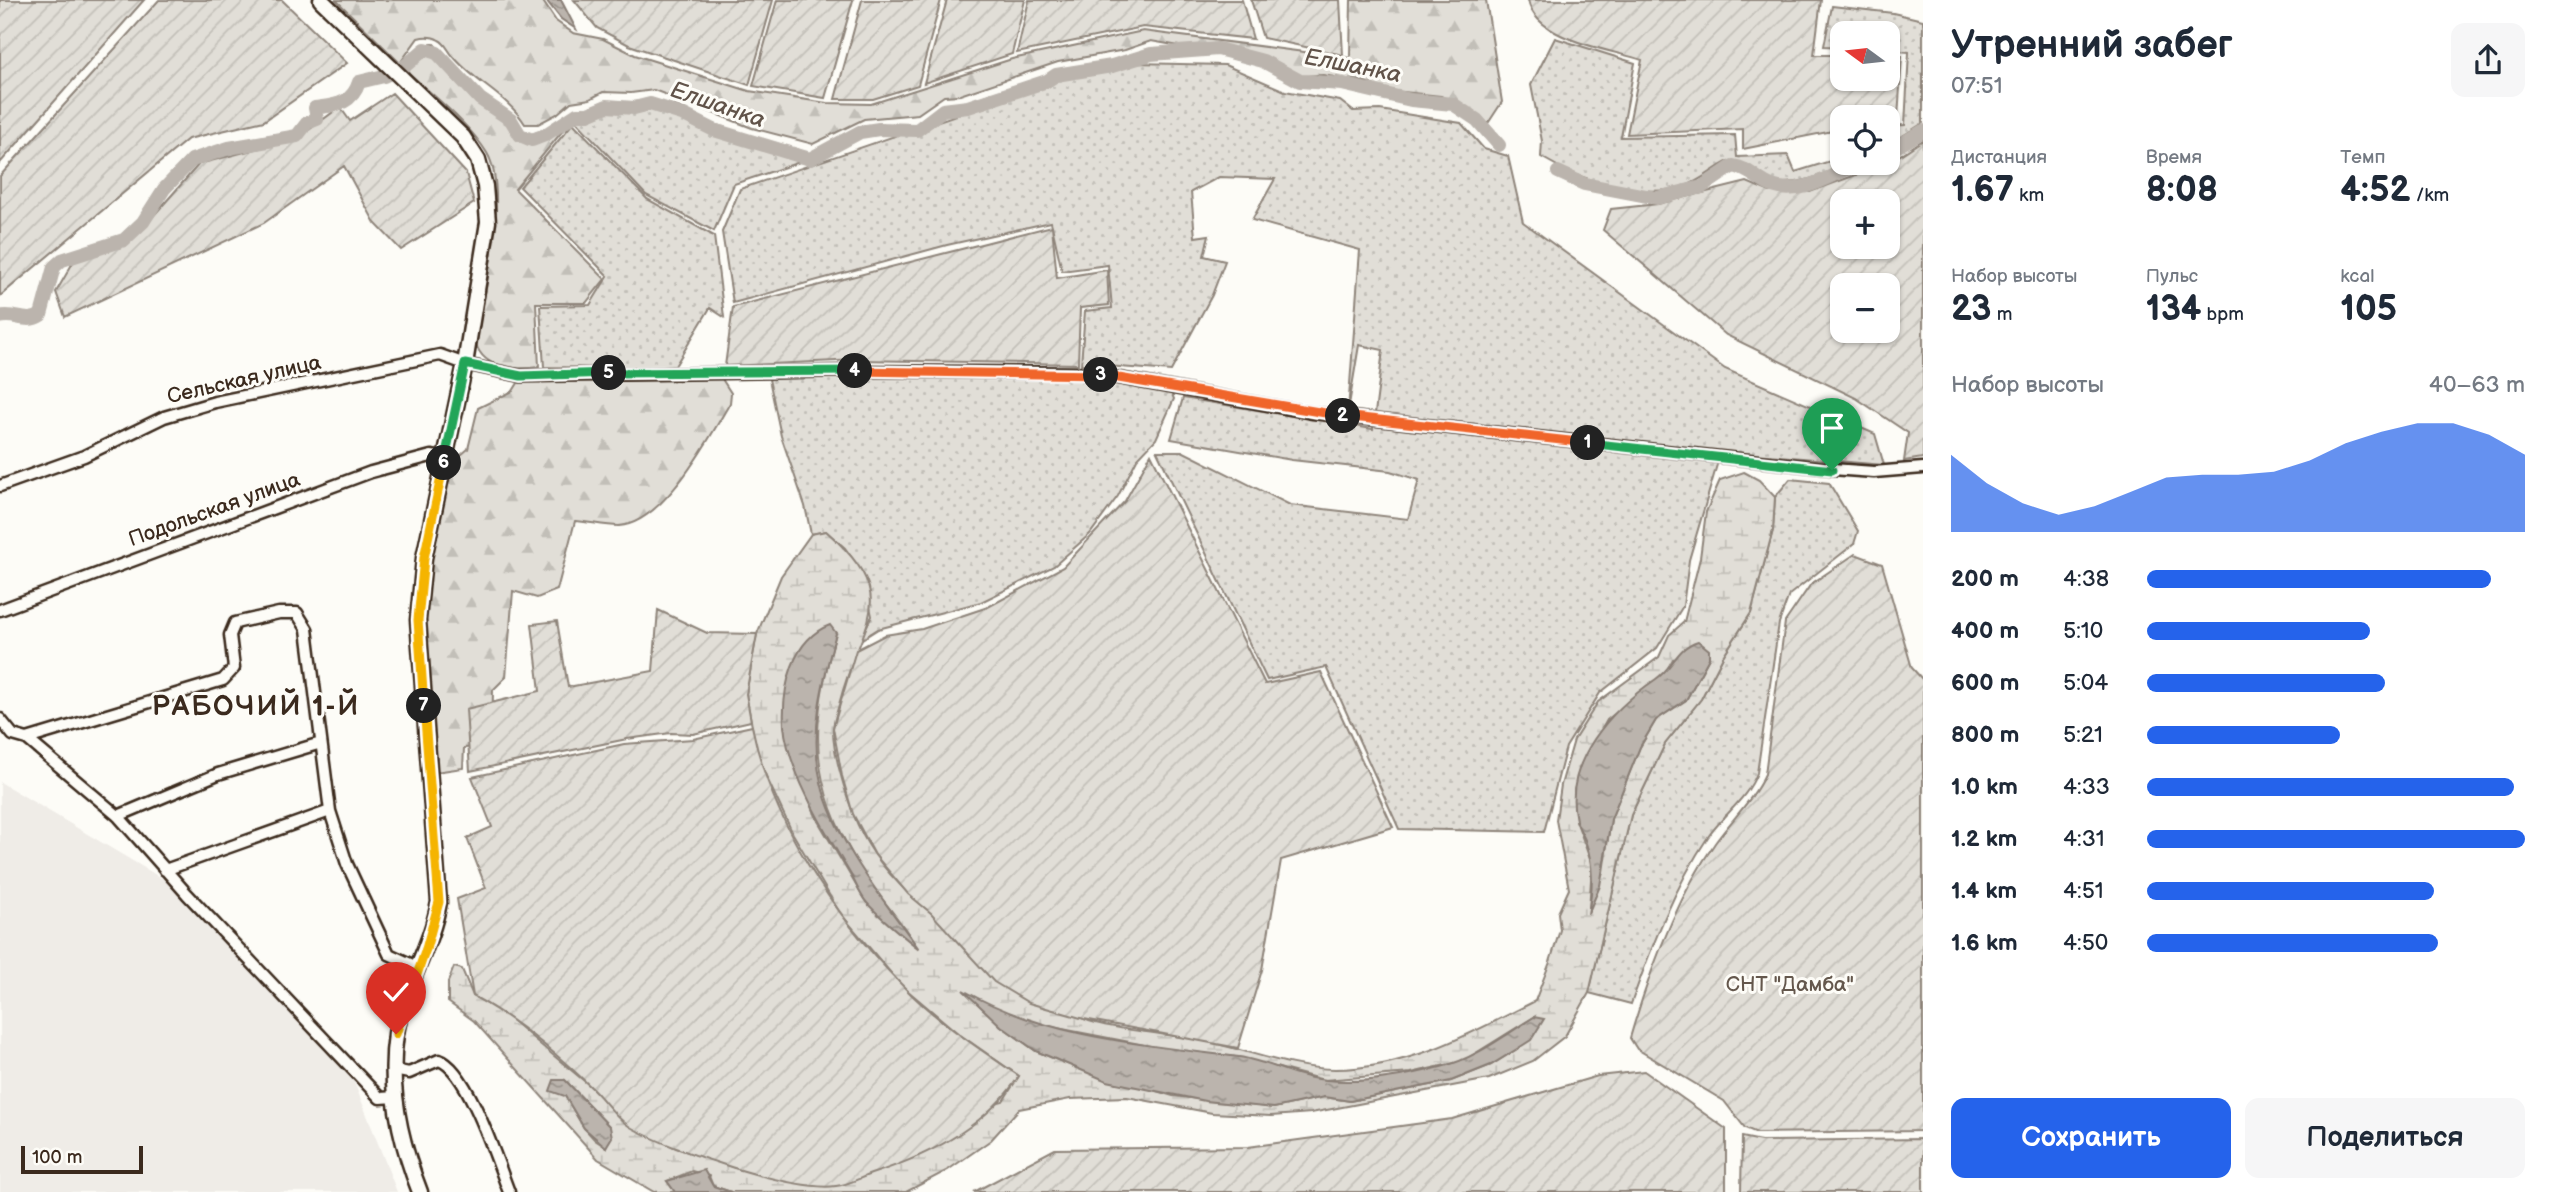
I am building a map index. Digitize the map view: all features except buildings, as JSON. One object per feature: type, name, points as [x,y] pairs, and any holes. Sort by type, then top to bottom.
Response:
[{"type":"main road","points":[[321,0],[463,137],[478,160],[485,186],[488,222],[465,364],[424,558],[418,620],[439,902],[435,925],[396,1034],[394,1070],[401,1135],[420,1192]]},
{"type":"street","name":"Сельская улица","points":[[0,486],[84,456],[164,417],[215,402],[440,355],[465,364],[521,376],[839,371],[1091,373],[1313,413],[1832,470],[1874,472],[1923,468]]},
{"type":"street","name":"Подольская улица","points":[[0,610],[371,472],[430,456],[445,458]]},
{"type":"street","points":[[27,739],[223,680],[234,668],[230,635],[235,623],[290,612],[301,616],[307,629],[330,811],[347,864],[389,954],[419,968]]},
{"type":"street","points":[[0,719],[13,735],[27,739],[118,816],[165,870],[380,1098],[396,1097]]},
{"type":"street","points":[[118,816],[218,774],[321,743]]},
{"type":"street","points":[[165,870],[330,811]]},
{"type":"street","points":[[394,1070],[409,1073],[439,1060],[451,1067],[464,1087],[490,1142],[509,1192]]},
{"type":"shaded area","points":[[0,782],[173,885],[349,1069],[397,1192],[0,1192]]},
{"type":"green space","points":[[0,0],[144,0],[0,163]]},
{"type":"green space","points":[[159,0],[282,0],[347,63],[264,121],[188,139],[0,296],[0,176]]},
{"type":"green space","points":[[336,0],[542,0],[556,21],[573,33],[603,39],[635,55],[749,91],[827,103],[871,104],[1012,59],[1143,31],[1350,58],[1351,0],[1486,0],[1502,102],[1485,128],[1475,112],[1441,96],[1385,90],[1365,82],[1323,75],[1301,76],[1258,57],[1212,44],[1185,47],[1151,41],[1125,50],[1058,62],[960,95],[944,96],[918,114],[864,119],[813,144],[752,128],[654,90],[603,92],[590,99],[571,102],[557,114],[538,124],[525,124],[510,105],[461,65],[441,41],[431,37],[418,38],[400,63]]},
{"type":"green space","points":[[574,0],[773,0],[749,85],[629,45],[597,28]]},
{"type":"green space","points":[[777,0],[853,0],[825,98],[753,86]]},
{"type":"green space","points":[[862,0],[941,0],[918,85],[873,99],[835,99]]},
{"type":"green space","points":[[947,0],[1025,0],[1012,54],[924,83]]},
{"type":"green space","points":[[1029,0],[1242,0],[1253,39],[1143,27],[1017,53]]},
{"type":"green space","points":[[1251,0],[1340,0],[1343,55],[1263,38]]},
{"type":"green space","points":[[1528,0],[1821,0],[1814,55],[1830,55],[1830,91],[1900,91],[1899,105],[1830,105],[1830,132],[1743,149],[1743,129],[1627,134],[1642,60],[1558,34],[1534,14]]},
{"type":"green space","points":[[1832,6],[1893,13],[1923,20],[1923,123],[1900,137],[1900,125],[1905,125],[1909,52],[1900,51],[1900,21],[1830,21],[1830,46],[1824,46]]},
{"type":"green space","points":[[1555,38],[1635,63],[1621,137],[1735,135],[1737,157],[1788,155],[1795,172],[1830,161],[1830,171],[1799,182],[1778,183],[1727,162],[1685,186],[1650,191],[1592,180],[1541,157],[1542,141],[1531,85]]},
{"type":"green space","points":[[425,44],[434,44],[476,90],[509,115],[516,127],[528,135],[548,129],[570,116],[570,122],[515,189],[605,279],[586,303],[536,303],[539,367],[502,366],[486,359],[476,344],[493,246],[496,193],[493,171],[487,153],[470,131],[408,72]]},
{"type":"green space","points":[[1900,56],[1902,56],[1900,87]]},
{"type":"green space","points":[[1135,63],[1225,65],[1285,91],[1340,101],[1353,111],[1380,110],[1461,123],[1484,149],[1508,156],[1523,222],[1725,369],[1875,434],[1884,465],[1721,451],[1689,560],[1683,606],[1657,648],[1600,693],[1566,747],[1544,832],[1399,829],[1326,667],[1267,680],[1157,451],[1182,451],[1290,505],[1408,519],[1419,480],[1390,471],[1292,460],[1171,439],[1183,398],[1373,429],[1383,350],[1359,345],[1348,411],[1360,250],[1252,220],[1275,179],[1219,177],[1191,192],[1195,237],[1209,235],[1204,256],[1225,261],[1212,295],[1171,371],[1081,364],[1085,311],[1112,308],[1108,265],[1062,271],[1051,222],[947,245],[733,303],[722,232],[740,189],[1090,69]]},
{"type":"green space","points":[[392,93],[466,173],[474,203],[401,250],[375,223],[344,166],[264,223],[65,317],[56,292],[75,259],[129,239],[142,229],[199,164],[298,138],[340,107],[350,121]]},
{"type":"green space","points":[[652,100],[687,111],[700,120],[812,158],[734,184],[714,231],[646,195],[575,120],[572,112],[603,105]]},
{"type":"green space","points":[[573,123],[647,199],[714,236],[724,317],[710,308],[675,366],[544,367],[540,306],[590,305],[608,276],[520,187]]},
{"type":"green space","points":[[1923,140],[1923,458],[1904,461],[1908,433],[1856,398],[1726,335],[1603,230],[1611,209],[1658,204],[1747,182],[1770,192],[1810,192],[1856,175],[1900,175],[1900,155]]},
{"type":"green space","points":[[1052,226],[1057,278],[1107,270],[1109,305],[1080,308],[1078,364],[859,360],[725,366],[733,307]]},
{"type":"green space","points":[[878,375],[1093,379],[1171,392],[1174,399],[1156,439],[1137,459],[1118,496],[1090,534],[1054,566],[981,602],[878,629],[859,641],[872,616],[863,574],[845,548],[826,531],[811,534],[805,506],[781,436],[769,379]]},
{"type":"green space","points":[[722,379],[731,393],[730,403],[698,457],[668,495],[652,511],[636,521],[619,526],[575,521],[557,590],[537,598],[513,591],[506,677],[493,690],[492,737],[483,747],[464,748],[463,768],[435,772],[424,626],[428,570],[445,489],[454,461],[468,449],[478,408],[513,391],[518,383]]},
{"type":"green space","points":[[1151,454],[1265,684],[1321,672],[1393,827],[1281,860],[1262,970],[1238,1048],[1084,1019],[1029,1003],[994,982],[931,913],[908,894],[875,855],[853,814],[842,776],[833,728],[856,650],[885,635],[922,629],[988,607],[1063,567],[1125,501]]},
{"type":"green space","points":[[1744,472],[1759,480],[1775,497],[1773,530],[1751,613],[1723,656],[1701,699],[1665,744],[1631,815],[1589,993],[1565,1036],[1533,1061],[1489,1079],[1311,1113],[1271,1116],[1212,1113],[1127,1097],[1070,1099],[1019,1109],[991,1140],[948,1170],[906,1192],[731,1192],[713,1186],[709,1176],[692,1171],[667,1181],[675,1192],[654,1192],[598,1159],[474,1021],[448,1002],[448,982],[454,967],[462,969],[473,996],[500,1010],[589,1085],[630,1126],[676,1148],[741,1170],[1003,1101],[1019,1076],[959,1034],[901,985],[840,913],[793,834],[758,759],[746,694],[757,634],[781,576],[811,534],[826,531],[850,555],[864,575],[870,594],[870,612],[834,725],[833,737],[846,794],[865,840],[900,885],[921,904],[1056,1002],[1092,1022],[1195,1039],[1283,1062],[1318,1068],[1335,1069],[1388,1063],[1439,1047],[1535,1001],[1560,930],[1558,913],[1569,889],[1556,820],[1561,785],[1574,740],[1598,702],[1659,657],[1669,635],[1684,622],[1700,558],[1706,512],[1720,480]],"holes":[[[836,633],[821,697],[818,726],[823,781],[831,809],[860,868],[916,946],[866,902],[818,821],[793,760],[784,726]],[[1709,658],[1686,700],[1656,720],[1640,747],[1611,819],[1603,872],[1589,910],[1592,865],[1576,820],[1574,790],[1582,765],[1607,720],[1665,673],[1673,659]],[[967,993],[998,1011],[1052,1027],[1176,1051],[1241,1058],[1324,1080],[1411,1073],[1463,1061],[1534,1017],[1517,1049],[1491,1065],[1451,1081],[1350,1101],[1324,1097],[1274,1108],[1173,1096],[1075,1067],[1036,1051],[1001,1026]],[[565,1080],[610,1127],[606,1147],[584,1128],[565,1096],[559,1092]]]},
{"type":"green space","points":[[1790,479],[1829,483],[1858,531],[1854,544],[1789,595],[1779,623],[1757,773],[1741,799],[1708,837],[1685,876],[1655,939],[1631,1004],[1589,993],[1631,815],[1665,744],[1701,699],[1723,656],[1751,613],[1773,530],[1775,497]]},
{"type":"green space","name":"СНТ \"Дамба\"","points":[[1855,554],[1882,564],[1912,668],[1923,680],[1923,1131],[1757,1133],[1745,1128],[1724,1101],[1637,1049],[1630,1038],[1655,963],[1688,888],[1715,843],[1765,774],[1785,622],[1811,584]]},
{"type":"green space","points":[[658,610],[707,633],[757,634],[746,694],[751,721],[693,734],[671,733],[627,739],[470,771],[466,709],[540,691],[532,624],[557,621],[568,687],[653,671]]},
{"type":"green space","points":[[752,726],[761,762],[790,832],[808,865],[852,928],[901,984],[928,1010],[1019,1076],[990,1110],[954,1137],[914,1158],[840,1185],[791,1183],[733,1168],[674,1147],[632,1128],[549,1049],[520,1026],[473,996],[457,899],[486,888],[467,838],[492,827],[472,777],[624,744],[693,739]]},
{"type":"green space","points":[[1644,1071],[1726,1129],[1726,1192],[974,1192],[1055,1149],[1248,1147],[1452,1119],[1598,1076]]},
{"type":"green space","points":[[1742,1137],[1761,1141],[1923,1139],[1923,1192],[1741,1192]]},
{"type":"water","points":[[546,0],[561,0],[576,29],[561,19]]},
{"type":"water","points":[[830,625],[836,633],[822,688],[817,726],[816,745],[821,782],[837,826],[849,848],[876,891],[919,949],[862,897],[810,802],[792,762],[784,725],[784,711],[792,666],[806,641]]},
{"type":"water","points":[[1698,641],[1709,650],[1709,658],[1686,700],[1656,720],[1640,747],[1611,819],[1600,886],[1588,914],[1592,886],[1591,868],[1588,849],[1576,820],[1574,799],[1576,778],[1584,758],[1594,739],[1623,706],[1662,674],[1685,648]]},
{"type":"water","points":[[963,990],[1028,1019],[1062,1029],[1132,1043],[1239,1057],[1315,1079],[1340,1081],[1399,1076],[1454,1063],[1489,1046],[1534,1017],[1544,1019],[1531,1040],[1491,1065],[1451,1081],[1350,1101],[1324,1097],[1274,1108],[1205,1101],[1107,1081],[1036,1051],[1001,1026]]},
{"type":"water","points":[[554,1080],[565,1080],[610,1127],[612,1137],[606,1147],[584,1128],[565,1096],[550,1091]]},
{"type":"water","points":[[704,1170],[713,1186],[731,1192],[675,1192],[667,1181]]},
{"type":"waterway","name":"Елшанка","points":[[0,317],[30,319],[41,315],[54,267],[62,260],[124,240],[143,222],[164,189],[192,160],[229,148],[297,136],[307,123],[317,119],[315,108],[347,100],[359,82],[384,76],[405,66],[425,49],[437,53],[480,99],[511,120],[520,135],[532,140],[545,135],[577,114],[588,114],[607,106],[634,108],[650,104],[682,114],[714,130],[810,159],[860,132],[879,129],[917,130],[943,110],[968,107],[1047,81],[1056,75],[1112,66],[1151,54],[1218,49],[1263,61],[1300,81],[1342,84],[1411,100],[1453,104],[1477,120],[1499,145]]},
{"type":"waterway","name":"Елшанка","points":[[1900,145],[1923,131]]},
{"type":"waterway","name":"Елшанка","points":[[1558,172],[1584,184],[1657,198],[1702,187],[1733,166],[1783,189],[1806,186],[1834,175]]},
{"type":"district","name":"РАБОЧИЙ 1‑Й","points":[[256,705]]},
{"type":"route","points":[[396,1034],[435,925],[439,902],[418,620],[424,558],[465,364],[521,376],[852,371],[1091,373],[1313,413],[1832,470]]}]
